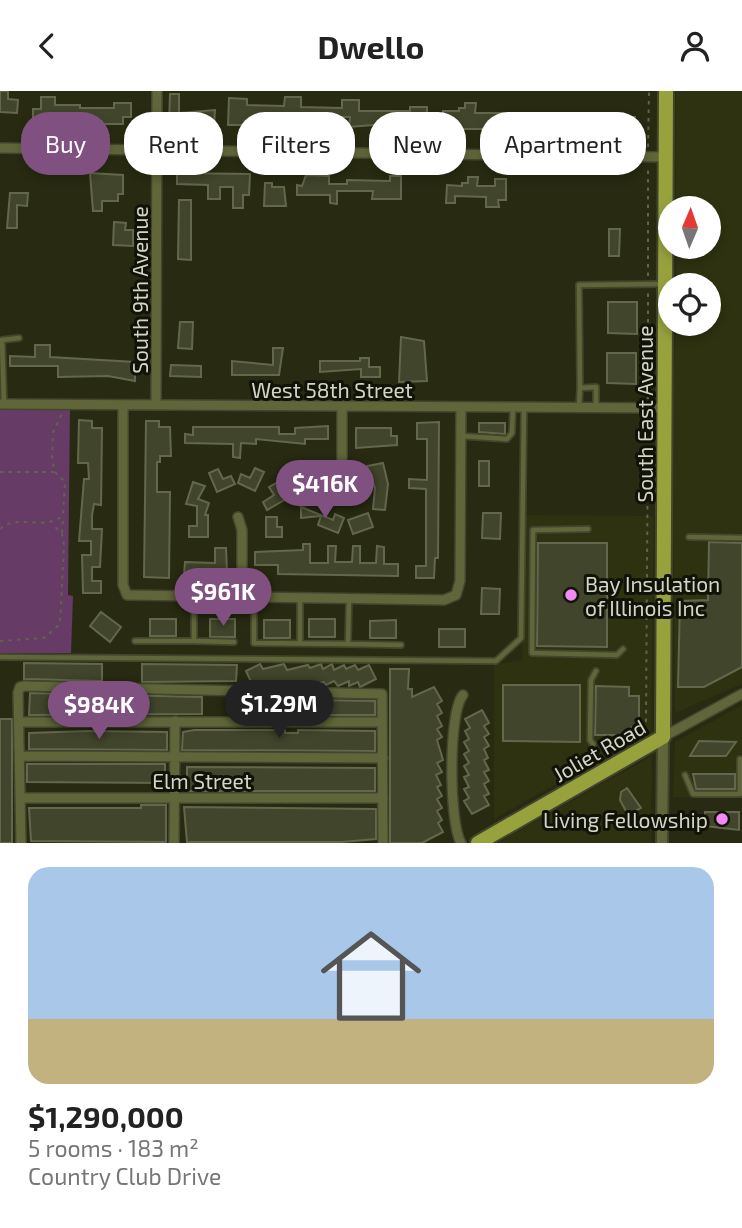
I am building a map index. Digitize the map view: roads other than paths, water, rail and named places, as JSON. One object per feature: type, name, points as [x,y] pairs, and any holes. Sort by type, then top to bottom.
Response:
[{"type":"main road","name":"South East Avenue","points":[[665,273],[666,91]]},
{"type":"main road","name":"South East Avenue","points":[[663,737],[665,336]]},
{"type":"main road","name":"Joliet Road","points":[[479,843],[663,737]]},
{"type":"street","name":"South 9th Avenue","points":[[157,91],[157,112]]},
{"type":"street","points":[[0,148],[124,149]]},
{"type":"street","points":[[223,150],[666,157]]},
{"type":"street","name":"South 9th Avenue","points":[[156,175],[156,405]]},
{"type":"street","name":"West 58th Street","points":[[2,404],[665,408]]},
{"type":"street","points":[[123,405],[123,585],[127,595],[242,599],[444,600],[456,595],[460,581],[461,407]]},
{"type":"street","points":[[342,406],[342,468],[347,488]]},
{"type":"street","points":[[239,517],[242,530],[242,599]]},
{"type":"street","points":[[21,843],[20,687],[382,694],[383,843]]},
{"type":"street","name":"Joliet Road","points":[[663,737],[742,694]]},
{"type":"street","points":[[461,843],[454,823],[454,714],[463,695]]},
{"type":"street","points":[[174,843],[175,721]]},
{"type":"street","points":[[19,722],[382,722]]},
{"type":"street","points":[[662,843],[663,737]]},
{"type":"street","points":[[21,756],[383,758]]},
{"type":"street","name":"Elm Street","points":[[21,798],[383,798]]},
{"type":"lane","points":[[579,407],[579,285],[658,284]]},
{"type":"lane","points":[[2,404],[2,340],[19,338]]},
{"type":"lane","points":[[580,387],[596,387],[596,407]]},
{"type":"lane","points":[[461,436],[508,439],[512,433],[513,407]]},
{"type":"lane","points":[[0,657],[496,661],[521,638],[524,407]]},
{"type":"lane","points":[[588,529],[533,530],[532,653],[617,655],[623,649]]},
{"type":"lane","points":[[688,537],[742,538]]},
{"type":"lane","points":[[194,598],[194,641]]},
{"type":"lane","points":[[254,599],[254,643],[401,645]]},
{"type":"lane","points":[[300,599],[300,642]]},
{"type":"lane","points":[[348,645],[349,599]]},
{"type":"lane","points":[[135,641],[234,642]]},
{"type":"lane","points":[[593,744],[590,740],[591,680],[596,671]]},
{"type":"lane","points":[[685,775],[693,794],[740,794],[740,759]]},
{"type":"place","name":"Bay Insulation of Illinois Inc","points":[[571,595]]},
{"type":"place","name":"Living Fellowship","points":[[722,819]]}]
